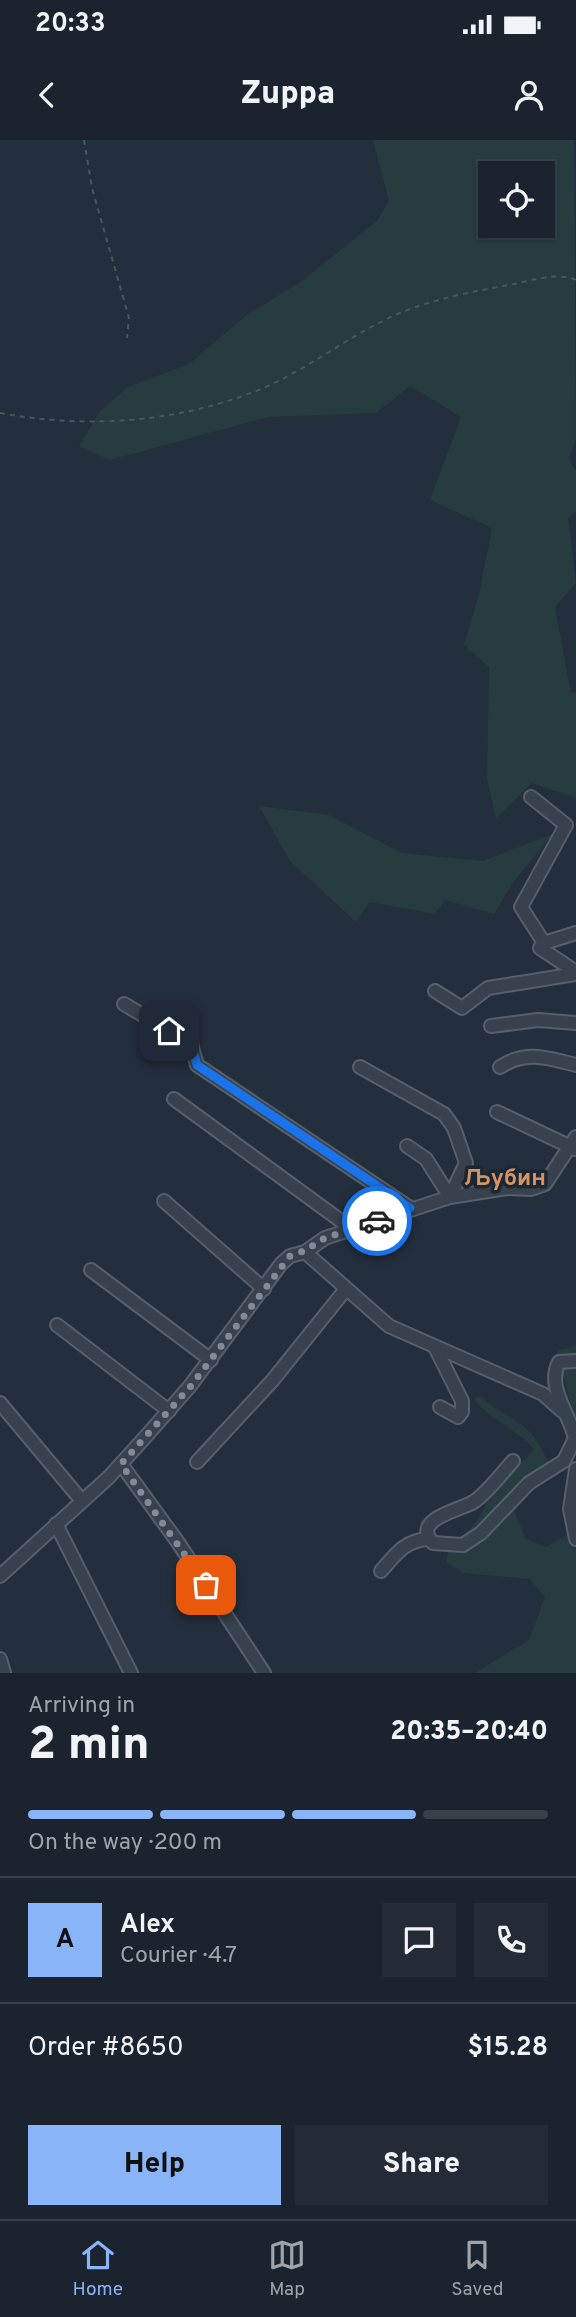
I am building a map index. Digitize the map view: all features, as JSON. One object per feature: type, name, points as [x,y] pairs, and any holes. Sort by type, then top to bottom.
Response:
[{"type":"street","points":[[531,797],[566,825],[521,907],[544,943]]},
{"type":"street","points":[[576,933],[544,943],[540,948],[576,973]]},
{"type":"street","points":[[435,991],[462,1008],[488,988],[576,973]]},
{"type":"street","points":[[124,1004],[191,1044],[197,1065],[410,1208]]},
{"type":"street","points":[[491,1026],[538,1020],[576,1023]]},
{"type":"street","points":[[500,1067],[518,1056],[576,1065]]},
{"type":"street","points":[[359,1067],[444,1114],[454,1128],[466,1163],[450,1197]]},
{"type":"street","points":[[174,1099],[352,1229]]},
{"type":"street","points":[[0,1576],[121,1464],[211,1360],[290,1256],[325,1238],[410,1208],[450,1197],[507,1188],[531,1189],[545,1184],[574,1144],[497,1112]]},
{"type":"street","points":[[407,1146],[426,1158],[450,1197]]},
{"type":"street","points":[[164,1201],[264,1289]]},
{"type":"street","points":[[304,1251],[389,1326],[543,1394],[562,1411]]},
{"type":"street","points":[[91,1270],[211,1360]]},
{"type":"street","points":[[197,1462],[272,1381],[346,1289]]},
{"type":"street","points":[[57,1325],[169,1411]]},
{"type":"street","points":[[436,1349],[462,1401],[462,1412],[458,1417],[440,1407]]},
{"type":"street","points":[[576,1361],[559,1362],[555,1370],[562,1411],[576,1444]]},
{"type":"street","points":[[0,1402],[82,1502]]},
{"type":"street","points":[[513,1461],[473,1503],[433,1521],[428,1528],[429,1539],[445,1546],[463,1545],[481,1533],[529,1482],[564,1461],[575,1438]]},
{"type":"street","points":[[121,1464],[177,1541],[264,1673]]},
{"type":"street","points":[[576,1469],[570,1509],[576,1539]]},
{"type":"street","points":[[57,1524],[131,1673]]},
{"type":"street","points":[[381,1571],[402,1546],[416,1539],[429,1539]]},
{"type":"street","points":[[0,1659],[4,1673]]},
{"type":"path","points":[[84,140],[92,188],[130,318],[127,338]]},
{"type":"path","points":[[0,413],[41,421],[103,424],[190,411],[262,389],[400,313],[466,293],[546,278],[568,276],[576,280]]},
{"type":"green space","points":[[373,140],[574,140],[576,438],[569,460],[576,471],[576,512],[568,518],[576,583],[555,607],[571,693],[576,693],[576,798],[532,783],[496,818],[487,779],[489,667],[464,645],[479,594],[492,528],[430,500],[461,417],[410,386],[376,413],[268,417],[110,460],[79,446],[100,411],[128,387],[189,364],[248,314],[302,281],[377,221],[389,201]]},
{"type":"green space","points":[[259,806],[329,815],[402,853],[483,861],[553,834],[515,880],[494,914],[445,900],[435,914],[370,902],[356,922],[290,861]]},
{"type":"green space","points":[[576,1345],[576,1426],[564,1377],[555,1359],[558,1351]]},
{"type":"green space","points":[[480,1396],[527,1430],[535,1438],[549,1464],[524,1483],[513,1509],[526,1539],[546,1547],[573,1531],[576,1487],[576,1673],[475,1673],[529,1640],[545,1597],[530,1579],[463,1573],[446,1562],[450,1544],[470,1529],[502,1481],[534,1450],[481,1407],[474,1399]]},
{"type":"way so far","points":[[206,1585],[121,1464],[190,1387],[281,1264],[290,1256],[325,1238],[377,1221]]},
{"type":"district","name":"Љубин","points":[[505,1177]]},
{"type":"route","points":[[169,1031],[191,1044],[197,1065],[410,1208],[377,1221]]}]
